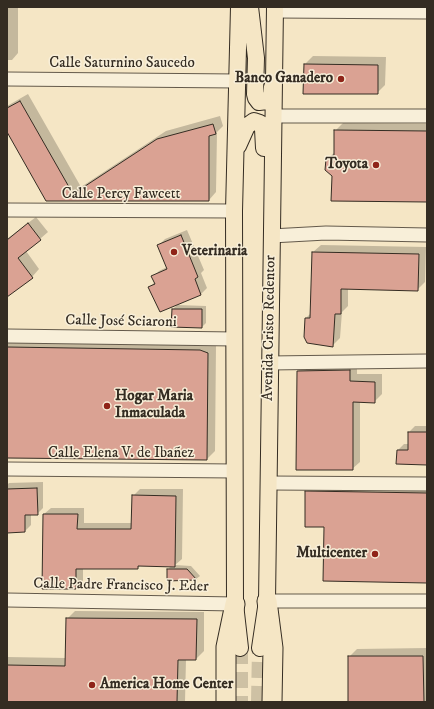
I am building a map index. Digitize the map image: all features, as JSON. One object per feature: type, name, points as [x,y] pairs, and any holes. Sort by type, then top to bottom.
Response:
[{"type":"highway","points":[[267,601],[273,648],[272,702]]},
{"type":"highway","points":[[226,702],[226,647],[235,604]]},
{"type":"main road","points":[[239,7],[234,211],[235,604],[240,648]]},
{"type":"main road","points":[[250,7],[256,58],[256,94],[259,102],[268,101],[274,74]]},
{"type":"main road","name":"Avenida Cristo Redentor","points":[[260,648],[267,601],[274,9]]},
{"type":"main road","points":[[235,154],[247,126],[254,121],[260,123],[265,140],[264,203],[267,239],[271,255]]},
{"type":"street","points":[[274,9],[427,12]]},
{"type":"street","name":"Calle Saturnino Saucedo","points":[[7,79],[237,81]]},
{"type":"street","points":[[273,116],[427,116]]},
{"type":"street","name":"Calle Percy Fawcett","points":[[7,210],[234,211]]},
{"type":"street","points":[[271,236],[326,233],[427,235]]},
{"type":"street","name":"Calle José Sciaroni","points":[[7,336],[235,339]]},
{"type":"street","points":[[269,362],[427,361]]},
{"type":"street","name":"Calle Elena V. de Ibañez","points":[[7,469],[235,471]]},
{"type":"street","points":[[269,483],[427,484]]},
{"type":"street","name":"Calle Padre Francisco J. Eder","points":[[7,600],[235,604]]},
{"type":"street","points":[[267,601],[427,601]]},
{"type":"building","name":"Banco Ganadero","points":[[304,64],[378,65],[378,94],[303,94]]},
{"type":"building","points":[[20,101],[73,194],[157,139],[213,124],[216,134],[209,136],[209,201],[46,201],[7,132],[7,108]]},
{"type":"building","name":"Toyota","points":[[334,130],[427,131],[427,202],[331,201],[332,176],[325,170],[326,159],[334,155]]},
{"type":"building","points":[[28,223],[41,240],[18,258],[33,278],[7,297],[7,240]]},
{"type":"building","points":[[181,235],[198,277],[195,279],[201,295],[160,312],[148,287],[155,284],[151,276],[167,269],[157,245]]},
{"type":"building","points":[[312,252],[419,254],[418,291],[341,289],[341,314],[335,314],[333,347],[307,343],[304,337],[305,318],[310,318]]},
{"type":"building","points":[[172,309],[202,309],[202,328],[171,327]]},
{"type":"building","name":"Hogar Maria Inmaculada","points":[[7,347],[200,350],[208,353],[207,460],[7,458]]},
{"type":"building","points":[[350,370],[350,381],[375,382],[375,403],[353,402],[353,470],[296,470],[297,371]]},
{"type":"building","points":[[408,432],[427,432],[427,465],[396,464],[397,450],[408,450]]},
{"type":"building","points":[[37,488],[38,515],[25,515],[25,532],[7,533],[7,489]]},
{"type":"building","name":"Multicenter","points":[[305,491],[427,493],[427,583],[323,581],[324,527],[305,527]]},
{"type":"building","points":[[132,495],[176,496],[175,567],[138,566],[138,569],[76,569],[76,589],[42,589],[43,514],[78,514],[77,529],[131,529]]},
{"type":"building","points":[[167,569],[187,569],[197,580],[167,581]]},
{"type":"building","points":[[66,618],[197,619],[196,660],[178,660],[177,702],[7,702],[7,665],[65,666]]},
{"type":"building","points":[[348,656],[423,656],[424,702],[348,702]]},
{"type":"tunnel","points":[[240,648],[240,702]]},
{"type":"tunnel","points":[[259,702],[260,648]]},
{"type":"place","name":"Banco Ganadero","points":[[341,79]]},
{"type":"place","name":"Toyota","points":[[376,165]]},
{"type":"place","name":"Veterinaria","points":[[174,252]]},
{"type":"place","name":"Hogar Maria Inmaculada","points":[[107,406]]},
{"type":"place","name":"Multicenter","points":[[375,554]]},
{"type":"place","name":"America Home Center","points":[[92,685]]}]
